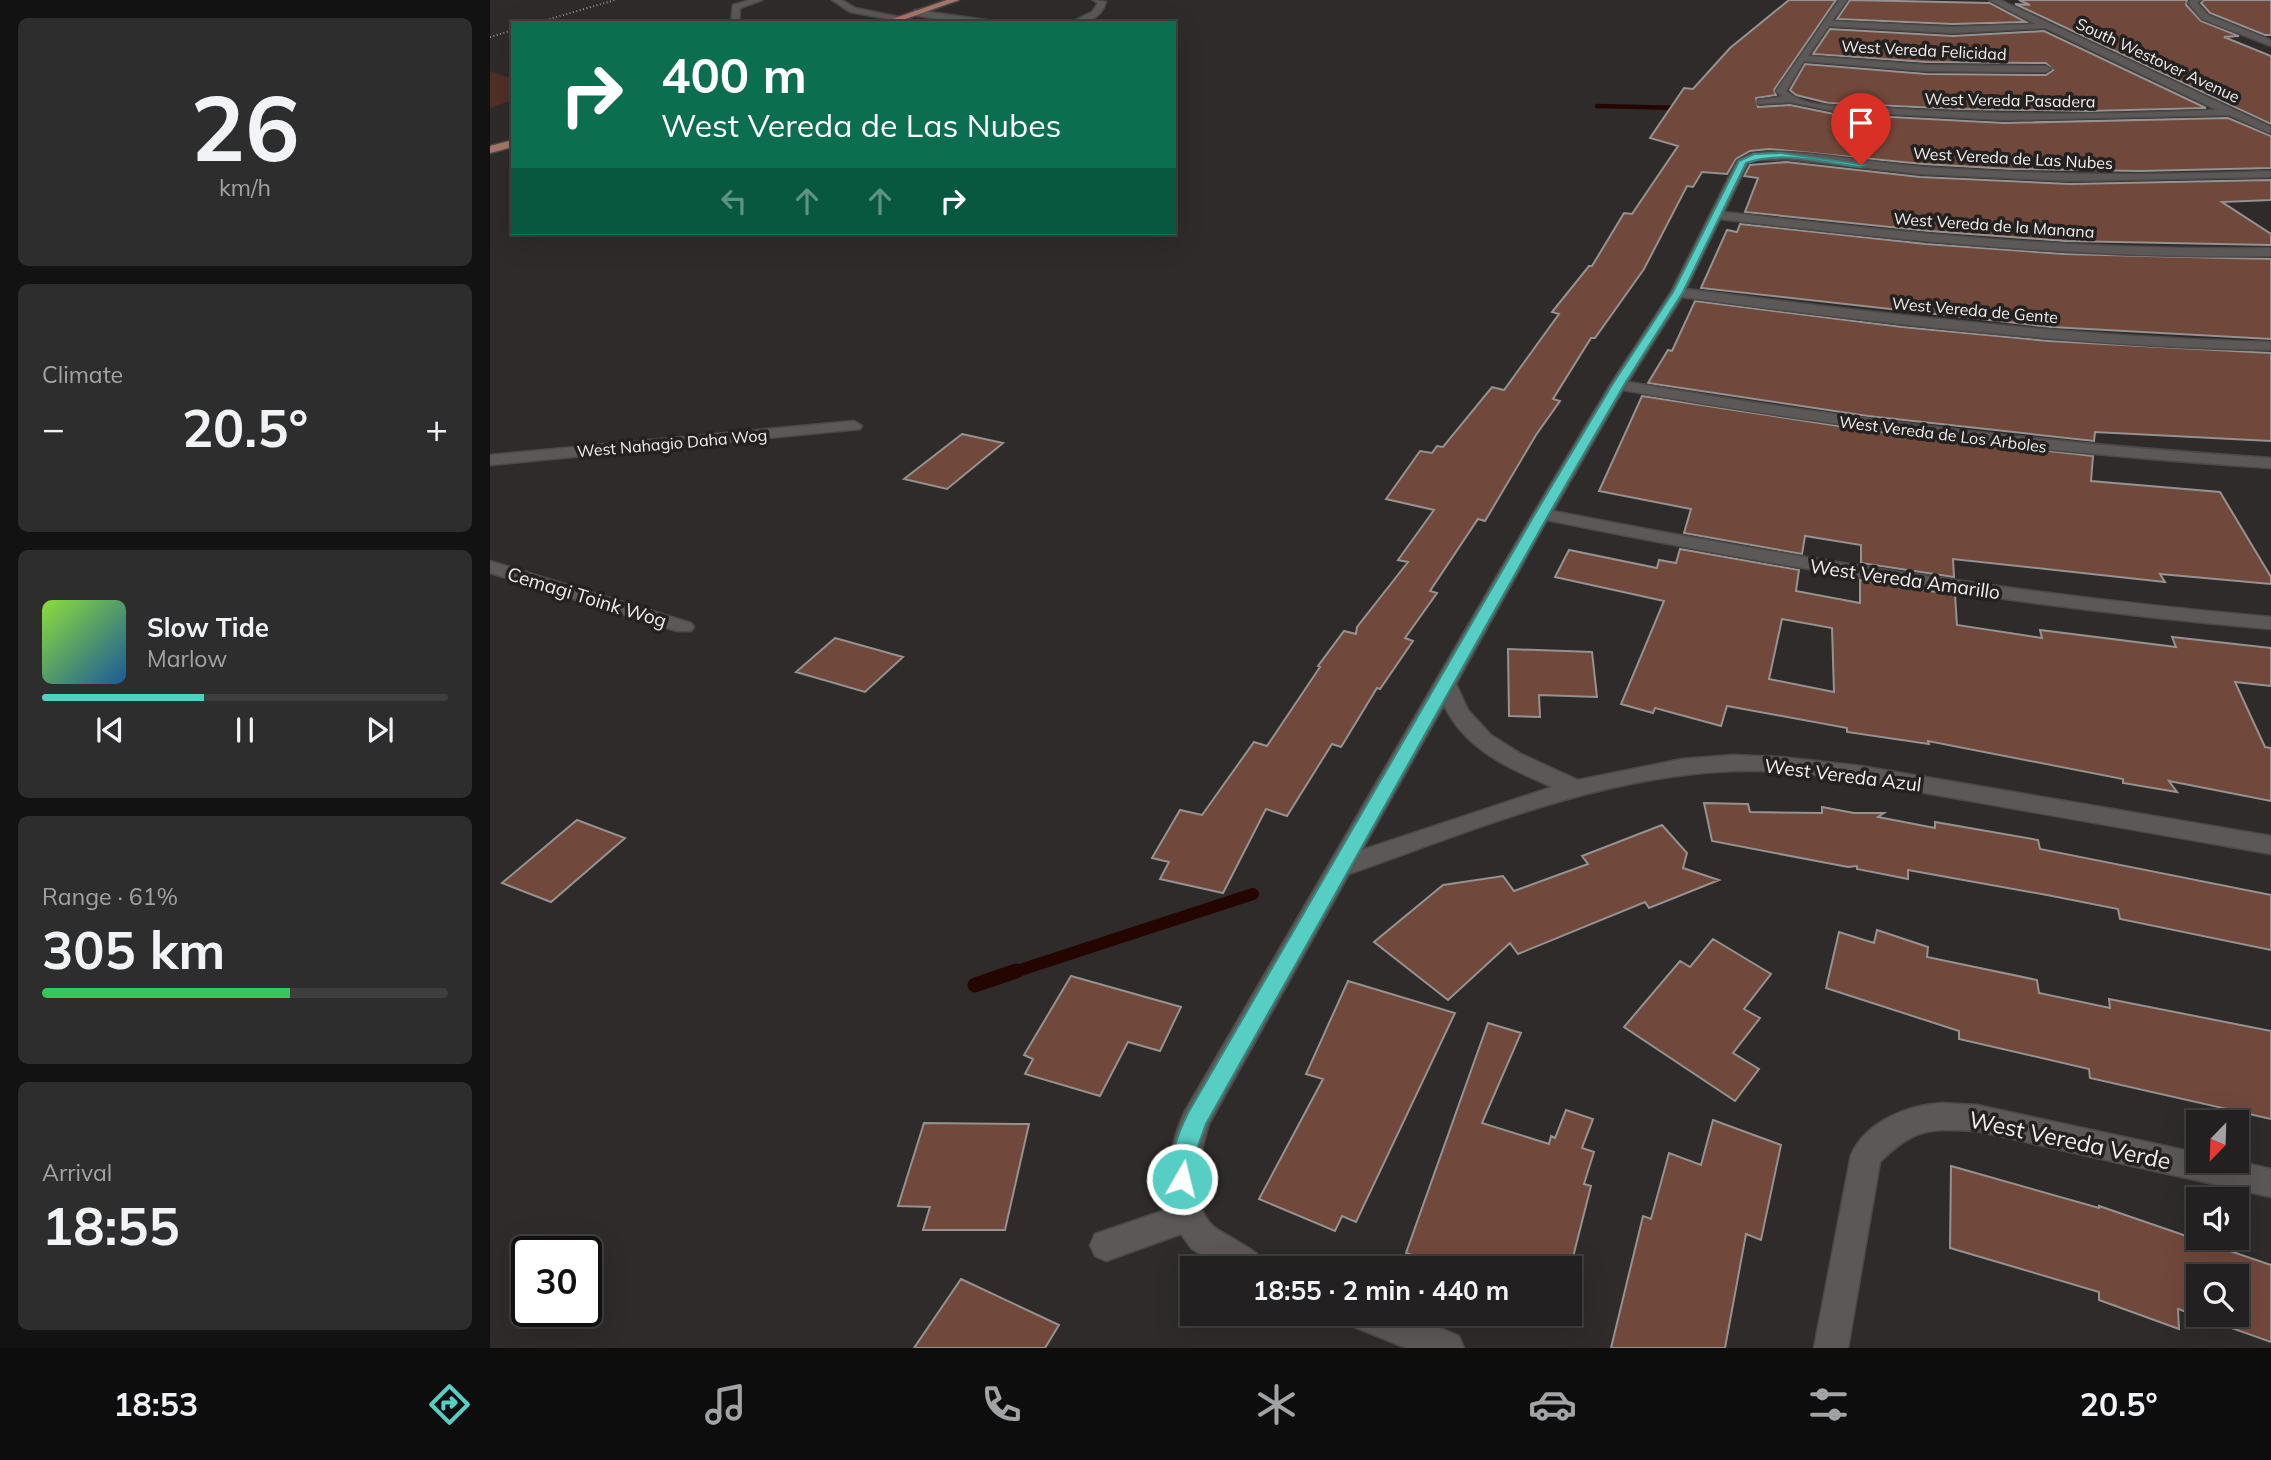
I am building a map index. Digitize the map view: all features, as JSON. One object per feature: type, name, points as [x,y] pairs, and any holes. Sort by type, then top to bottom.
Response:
[{"type":"main road","points":[[891,21],[955,0]]},
{"type":"main road","points":[[490,150],[511,144]]},
{"type":"street","points":[[735,21],[736,7],[758,0]]},
{"type":"street","points":[[836,0],[853,10],[900,18]]},
{"type":"street","points":[[1078,21],[1101,9],[1102,2],[1097,0]]},
{"type":"street","points":[[1790,99],[1781,91],[1843,0]]},
{"type":"street","name":"South Westover Avenue","points":[[1993,0],[2271,131]]},
{"type":"street","points":[[2197,0],[2192,3],[2205,17],[2271,43]]},
{"type":"street","points":[[915,13],[972,21]]},
{"type":"street","points":[[1825,23],[1954,30],[2047,26]]},
{"type":"street","name":"West Vereda Felicidad","points":[[1801,58],[1937,69],[2046,69]]},
{"type":"street","name":"West Vereda Pasadera","points":[[1762,102],[1790,99],[1845,108],[2012,119],[2231,112]]},
{"type":"street","name":"West Vereda de Las Nubes","points":[[1716,215],[1743,161],[1754,157],[1781,156],[2009,176],[2141,179],[2271,174]]},
{"type":"street","points":[[1231,1256],[1202,1237],[1188,1217],[1182,1179],[1186,1149],[1195,1120],[1542,514],[1618,385],[1678,292],[1716,215]]},
{"type":"street","name":"West Vereda de la Manana","points":[[1716,215],[1909,238],[2024,247],[2271,252]]},
{"type":"street","name":"West Vereda de Gente","points":[[1678,292],[1857,316],[2020,333],[2271,346]]},
{"type":"street","name":"West Vereda de Los Arboles","points":[[1618,385],[1876,428],[2145,456],[2271,463]]},
{"type":"street","name":"West Nahagio Daha Wog","points":[[490,460],[854,426]]},
{"type":"street","name":"West Vereda Amarillo","points":[[1542,514],[1826,569],[2085,604],[2271,623]]},
{"type":"street","name":"Cemagi Toink Wog","points":[[490,567],[684,627]]},
{"type":"street","points":[[1445,684],[1460,714],[1482,740],[1521,764],[1579,790]]},
{"type":"street","name":"West Vereda Azul","points":[[1341,867],[1541,799],[1661,770],[1734,763],[1799,765],[2271,845]]},
{"type":"street","name":"West Vereda Verde","points":[[1831,1348],[1866,1155],[1887,1133],[1912,1119],[1943,1116],[1977,1118],[2271,1183]]},
{"type":"street","points":[[1106,1245],[1188,1217]]},
{"type":"street","points":[[1393,1326],[1447,1348]]},
{"type":"path","points":[[543,21],[615,0]]},
{"type":"path","points":[[490,37],[511,31]]},
{"type":"shaded area","points":[[490,71],[511,78],[511,101],[490,108]]},
{"type":"building","points":[[1789,0],[1836,0],[1774,90],[1776,95],[1756,98],[1758,107],[1790,105],[1834,114],[2004,123],[2228,118],[2271,136],[2271,168],[2140,171],[2010,169],[1923,164],[1769,149],[1750,151],[1736,159],[1727,174],[1702,172],[1693,187],[1687,186],[1644,269],[1595,338],[1591,338],[1553,399],[1560,401],[1536,435],[1485,521],[1478,519],[1430,591],[1437,593],[1405,638],[1413,641],[1380,689],[1377,688],[1341,747],[1332,744],[1287,816],[1266,809],[1223,893],[1160,879],[1169,862],[1152,858],[1180,810],[1202,815],[1254,742],[1267,746],[1320,667],[1318,666],[1344,631],[1356,634],[1357,627],[1408,562],[1398,560],[1434,510],[1386,499],[1420,451],[1432,453],[1437,446],[1443,447],[1492,387],[1504,390],[1559,314],[1552,312],[1589,266],[1592,266],[1624,213],[1632,214],[1678,146],[1650,138],[1684,88],[1693,89],[1730,48]]},
{"type":"building","points":[[1850,0],[1990,3],[2026,22],[1953,24],[1837,19]]},
{"type":"building","points":[[2019,0],[2187,0],[2186,5],[2201,21],[2239,36],[2224,37],[2271,56],[2271,124],[2015,4],[2030,5]]},
{"type":"building","points":[[2204,0],[2271,0],[2271,35],[2210,13],[2201,3]]},
{"type":"building","points":[[1830,29],[1953,36],[2044,31],[2206,108],[2089,111],[1960,109],[1828,103],[1796,95],[1790,90],[1805,64],[1926,74],[2046,75],[2053,70],[2046,63],[1926,62],[1813,54]]},
{"type":"building","points":[[1786,162],[1920,177],[2070,184],[2271,180],[2271,200],[2222,202],[2271,234],[2271,245],[2065,241],[1929,231],[1745,212],[1758,178],[1744,176],[1750,165]]},
{"type":"building","points":[[1740,224],[1926,244],[2064,254],[2271,259],[2271,339],[2051,327],[1701,288],[1727,230],[1737,232]]},
{"type":"building","points":[[1695,301],[1902,327],[2049,341],[2271,353],[2271,441],[2095,432],[2094,441],[1868,416],[1648,383],[1668,350],[1672,351]]},
{"type":"building","points":[[1642,396],[1865,430],[2093,456],[2091,481],[2220,492],[2271,577],[2271,584],[2160,574],[2165,582],[1953,559],[1954,577],[1861,563],[1861,545],[1805,536],[1802,554],[1684,533],[1691,509],[1599,491]]},
{"type":"building","points":[[962,434],[1003,443],[947,489],[904,479]]},
{"type":"building","points":[[1680,549],[1799,570],[1796,591],[1860,603],[1860,580],[1955,595],[1957,625],[2042,638],[2040,630],[2176,647],[2172,637],[2271,648],[2271,686],[2235,682],[2265,747],[2271,748],[2271,801],[2169,781],[2177,792],[2123,783],[2123,779],[1928,741],[1929,744],[1847,732],[1847,728],[1727,706],[1721,726],[1655,708],[1653,713],[1621,704],[1664,601],[1555,577],[1569,550],[1657,568],[1659,560],[1676,563]],"holes":[[[1782,619],[1832,628],[1834,692],[1769,679]]]},
{"type":"building","points":[[835,638],[903,657],[865,692],[796,672]]},
{"type":"building","points":[[1508,649],[1592,652],[1597,697],[1539,695],[1540,717],[1509,716]]},
{"type":"building","points":[[1704,803],[1748,804],[1750,812],[1822,813],[1822,807],[1854,813],[1884,813],[1878,817],[1935,828],[1935,822],[2038,840],[2040,849],[2271,895],[2271,950],[2120,919],[2118,909],[2047,895],[1908,870],[1908,879],[1857,869],[1857,866],[1848,867],[1712,841]]},
{"type":"building","points":[[577,820],[625,838],[551,902],[502,883]]},
{"type":"building","points":[[1662,825],[1687,853],[1683,868],[1719,880],[1649,908],[1645,902],[1518,954],[1510,943],[1448,1000],[1374,942],[1443,885],[1503,876],[1514,891],[1588,864],[1582,856]]},
{"type":"building","points":[[1877,930],[1928,947],[1927,957],[2037,980],[2039,993],[2110,1008],[2109,999],[2271,1031],[2271,1119],[2249,1114],[2249,1110],[2231,1110],[2090,1078],[2089,1069],[1959,1039],[1959,1031],[1826,988],[1839,932],[1874,943]]},
{"type":"building","points":[[1713,939],[1771,974],[1744,1009],[1760,1018],[1733,1053],[1759,1069],[1735,1101],[1624,1027],[1680,961],[1690,967]]},
{"type":"building","points":[[1071,976],[1181,1007],[1160,1051],[1128,1042],[1100,1096],[1025,1074],[1033,1059],[1024,1055]]},
{"type":"building","points":[[1348,981],[1455,1013],[1356,1222],[1342,1216],[1335,1231],[1259,1199],[1323,1079],[1306,1074]]},
{"type":"building","points":[[1488,1023],[1521,1033],[1482,1123],[1549,1144],[1551,1136],[1555,1138],[1566,1110],[1593,1119],[1582,1148],[1594,1152],[1584,1184],[1591,1186],[1573,1256],[1414,1256],[1406,1253]]},
{"type":"building","points":[[1713,1120],[1781,1145],[1761,1240],[1746,1234],[1725,1348],[1611,1348],[1643,1216],[1651,1219],[1669,1153],[1701,1165]]},
{"type":"building","points":[[924,1123],[1029,1124],[1005,1230],[923,1230],[930,1207],[898,1206]]},
{"type":"building","points":[[1951,1166],[2099,1206],[2186,1236],[2186,1250],[2227,1250],[2271,1265],[2271,1342],[2229,1327],[2249,1327],[2249,1264],[2186,1264],[2186,1312],[2178,1309],[2179,1329],[2099,1300],[2099,1292],[1950,1248]]},
{"type":"building","points":[[961,1279],[1059,1325],[1045,1348],[914,1348]]},
{"type":"waterway","points":[[1597,106],[1682,108]]},
{"type":"waterway","points":[[1011,973],[1253,894]]},
{"type":"waterway","points":[[975,985],[1016,971]]},
{"type":"route","points":[[1182,1179],[1186,1149],[1195,1120],[1542,514],[1618,385],[1678,292],[1743,161],[1766,155],[1861,165]]}]
